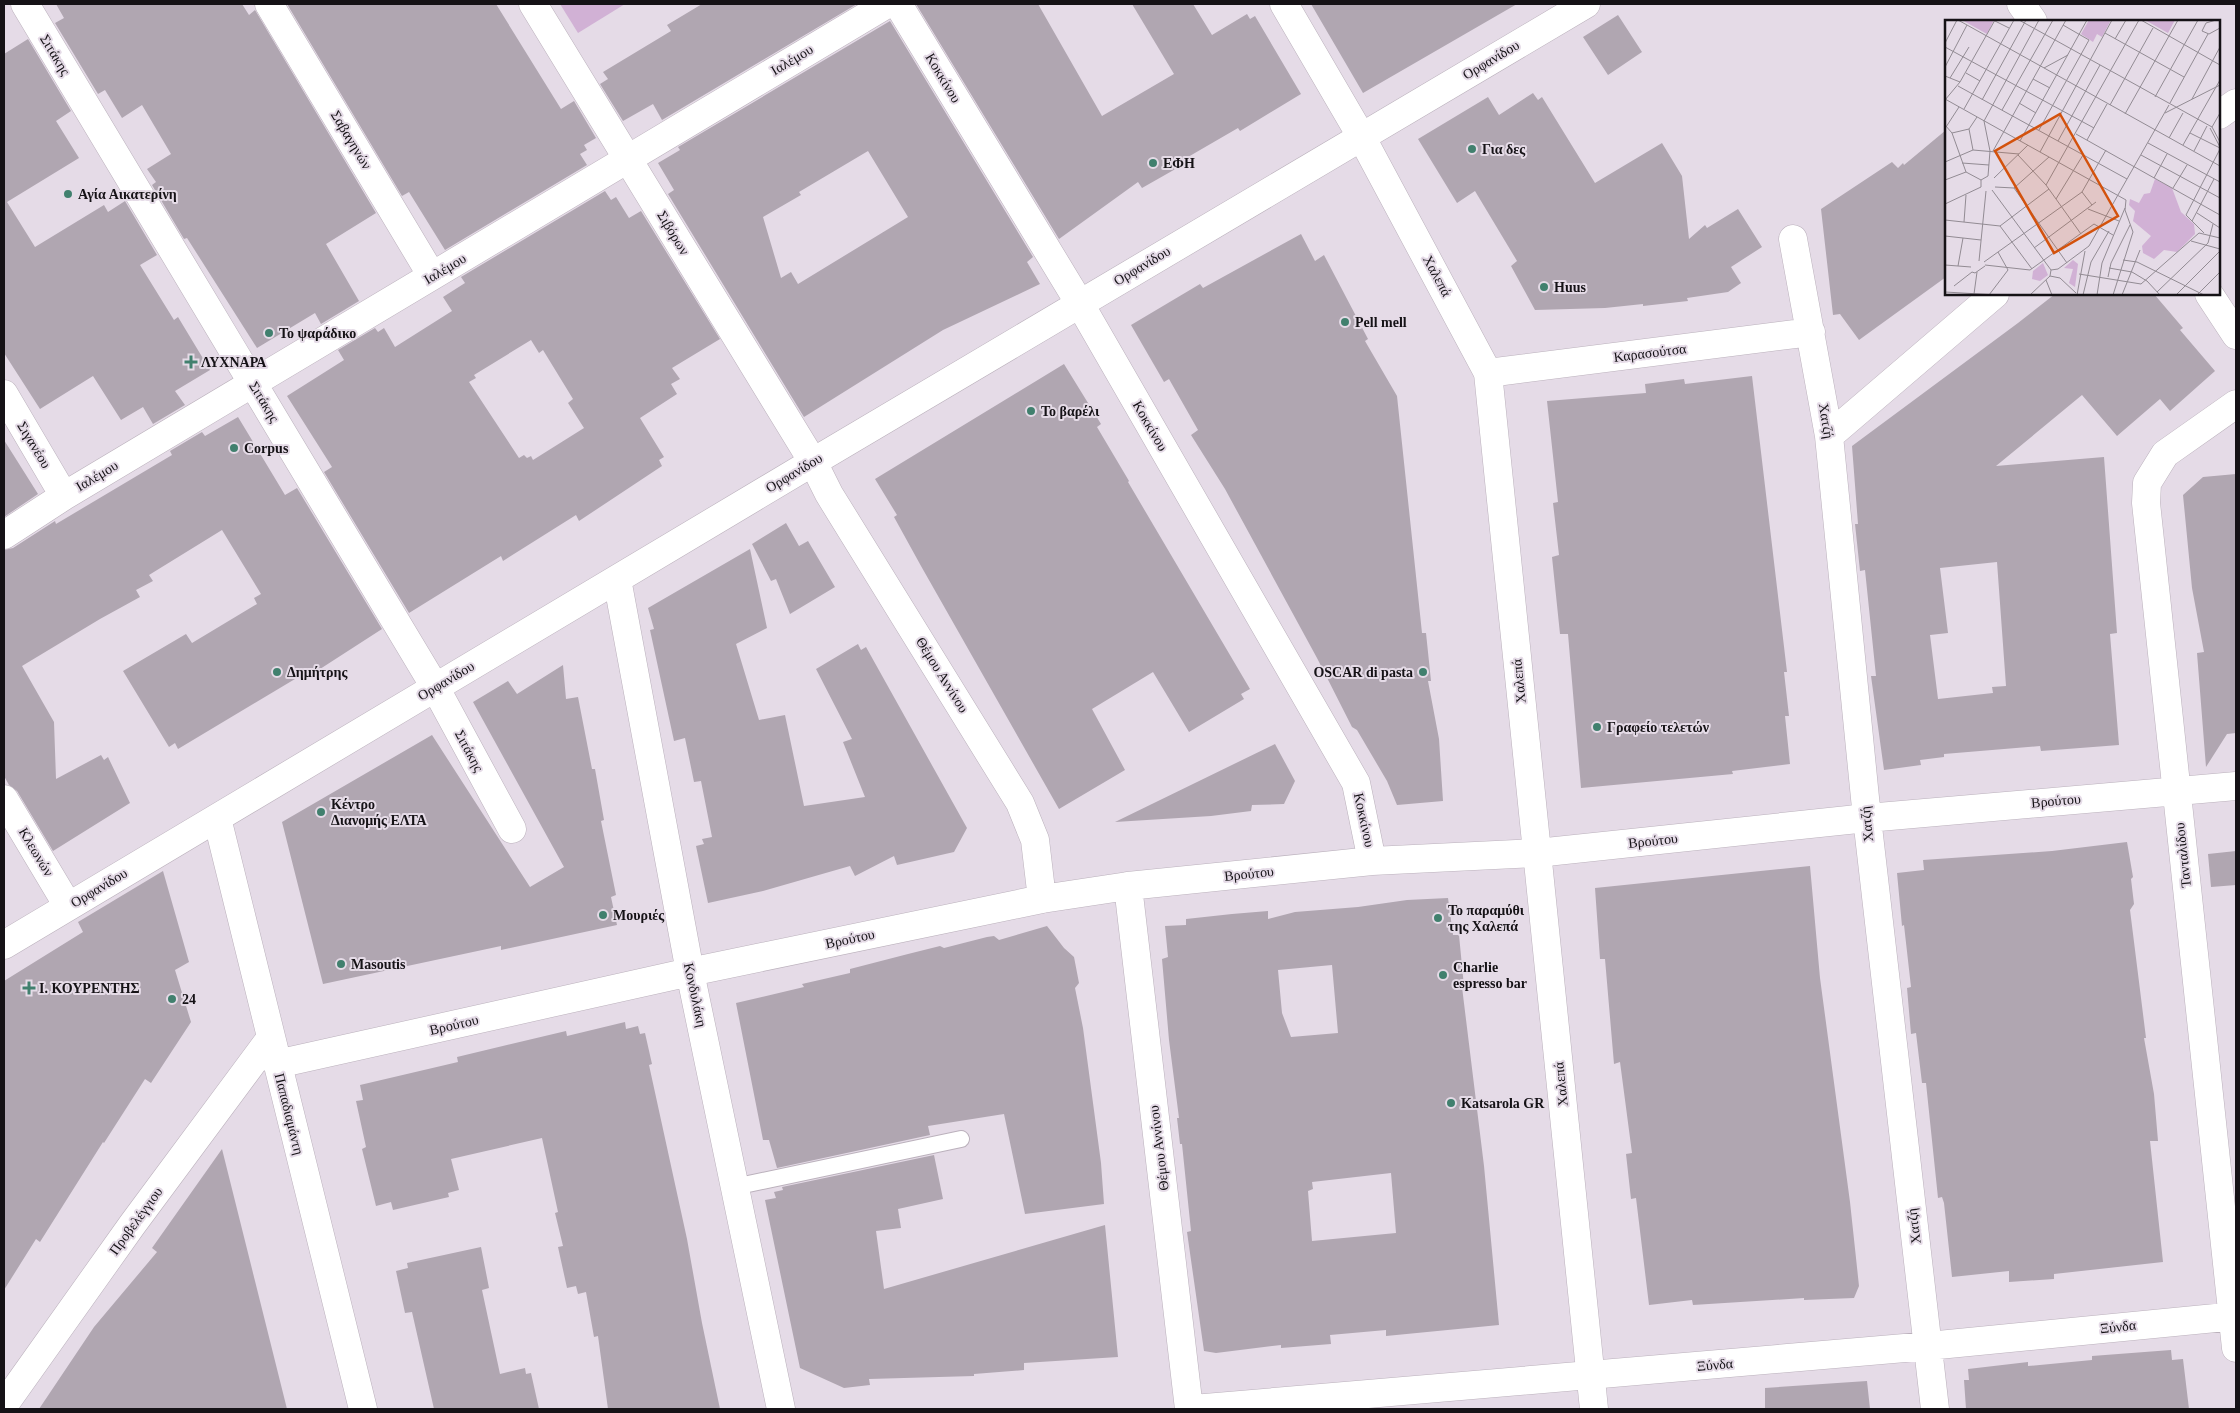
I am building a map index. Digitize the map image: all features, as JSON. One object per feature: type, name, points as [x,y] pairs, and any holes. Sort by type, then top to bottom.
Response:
[{"type":"street","name":"Σιτάκης","points":[[25,4],[435,687],[512,829]]},
{"type":"street","name":"Σαβαγηνών","points":[[269,4],[432,276]]},
{"type":"street","name":"Σιβόρων","points":[[533,4],[813,462]]},
{"type":"street","name":"Ιαλέμου","points":[[4,535],[64,496],[887,4]]},
{"type":"street","name":"Κοκκίνου","points":[[898,4],[1080,304],[1356,783],[1372,861]]},
{"type":"street","name":"Χαλεπά","points":[[1284,4],[1361,136],[1488,373],[1594,1409]]},
{"type":"street","name":"Ορφανίδου","points":[[4,944],[1586,4]]},
{"type":"street","points":[[2021,4],[2032,20]]},
{"type":"street","points":[[2220,114],[2236,103]]},
{"type":"street","name":"Χατζή","points":[[1793,240],[1812,332],[1829,436],[1867,818],[1935,1409]]},
{"type":"street","points":[[1829,436],[1994,295]]},
{"type":"street","points":[[2210,295],[2236,335]]},
{"type":"street","name":"Καρασούτσα","points":[[1488,373],[1812,332]]},
{"type":"street","name":"Σιγανέου","points":[[4,394],[64,496]]},
{"type":"street","name":"Τανταλίδου","points":[[2236,404],[2165,454],[2146,483],[2146,503],[2176,791],[2235,1316],[2236,1348]]},
{"type":"street","name":"Θέμου Αννίνου","points":[[813,462],[830,494],[1020,803],[1035,840],[1042,899]]},
{"type":"street","name":"Κονδυλάκη","points":[[617,579],[690,972],[781,1409]]},
{"type":"street","name":"Βρούτου","points":[[274,1052],[690,972],[1042,899],[1128,886],[1372,861],[1537,853],[1867,818],[2236,786]]},
{"type":"street","name":"Κλεωνών","points":[[4,799],[68,906]]},
{"type":"street","name":"Παπαδιαμάντη","points":[[217,818],[363,1409]]},
{"type":"street","name":"Θέμου Αννίνου","points":[[1128,886],[1191,1409]]},
{"type":"street","name":"Προβελέγγιου","points":[[4,1405],[138,1217],[274,1052]]},
{"type":"street","name":"Ξύνδα","points":[[1191,1409],[1928,1346],[2235,1316]]},
{"type":"lane","points":[[734,1186],[961,1139]]},
{"type":"shaded area","points":[[560,4],[625,4],[578,33]]},
{"type":"building","points":[[56,4],[242,4],[249,15],[255,10],[376,213],[326,244],[359,301],[321,324],[315,313],[257,348],[187,238],[184,239],[152,185],[156,182],[147,169],[171,154],[142,105],[122,118],[105,90],[98,94],[55,23],[64,18]]},
{"type":"building","points":[[287,4],[496,4],[561,109],[574,101],[596,138],[584,145],[587,150],[580,154],[587,165],[445,250],[409,192],[402,196]]},
{"type":"building","points":[[702,4],[857,4],[662,120],[653,104],[623,121],[600,84],[608,79],[603,72],[671,31],[667,25]]},
{"type":"building","points":[[916,4],[1038,4],[1102,116],[1174,74],[1132,4],[1193,4],[1212,35],[1247,14],[1250,19],[1255,16],[1301,94],[1240,131],[1238,128],[1176,162],[1179,167],[1142,188],[1138,182],[1059,239]]},
{"type":"building","points":[[1311,4],[1517,4],[1363,93]]},
{"type":"building","points":[[1618,15],[1642,52],[1608,75],[1583,37]]},
{"type":"building","points":[[890,21],[1033,257],[1027,262],[1040,284],[943,330],[804,417],[668,194],[674,190],[658,163],[680,150],[678,147]],"holes":[[[868,151],[908,217],[798,284],[791,272],[781,278],[763,217],[801,195],[799,192]]]},
{"type":"building","points":[[28,39],[71,111],[56,121],[79,158],[7,202],[35,247],[104,205],[108,212],[125,201],[157,255],[140,265],[174,320],[178,317],[210,370],[175,391],[185,405],[153,424],[143,407],[121,420],[93,376],[40,409],[4,353],[4,54]]},
{"type":"building","points":[[1533,93],[1538,100],[1542,97],[1595,183],[1662,143],[1682,176],[1689,239],[1705,225],[1707,228],[1738,209],[1762,247],[1731,267],[1741,283],[1728,292],[1687,298],[1688,301],[1643,306],[1643,304],[1605,308],[1535,310],[1511,266],[1517,261],[1475,191],[1457,203],[1418,139],[1488,97],[1499,115]]},
{"type":"building","points":[[1945,131],[1945,278],[1859,340],[1840,314],[1833,315],[1821,209],[1892,162],[1898,168],[1903,163],[1904,165]]},
{"type":"building","points":[[605,191],[611,200],[616,197],[629,218],[641,211],[720,339],[672,368],[680,379],[671,384],[677,394],[640,418],[664,457],[659,460],[662,466],[579,521],[576,515],[503,561],[501,556],[409,613],[324,472],[332,467],[287,396],[344,360],[338,350],[375,328],[378,332],[384,328],[395,347],[452,311],[443,297],[465,283],[461,277]],"holes":[[[531,340],[539,353],[543,350],[573,399],[568,403],[584,428],[533,460],[531,456],[527,458],[524,455],[519,458],[469,382],[476,378],[474,375]]]},
{"type":"building","points":[[1301,234],[1315,261],[1324,255],[1368,339],[1365,341],[1397,396],[1422,633],[1426,633],[1431,681],[1428,681],[1439,739],[1443,801],[1397,805],[1387,781],[1357,730],[1352,727],[1317,658],[1225,489],[1191,435],[1198,430],[1169,379],[1164,382],[1131,325],[1200,284],[1203,288]]},
{"type":"building","points":[[2054,295],[2155,295],[2183,328],[2180,330],[2215,371],[2170,411],[2160,399],[2117,436],[2082,395],[1996,466],[2104,457],[2117,633],[2110,634],[2119,745],[2041,751],[2040,746],[1944,754],[1944,757],[1920,760],[1921,765],[1884,770],[1871,676],[1876,676],[1865,570],[1860,571],[1855,524],[1858,524],[1852,446]],"holes":[[[1997,562],[2006,686],[1992,687],[1993,693],[1938,699],[1930,635],[1948,633],[1940,568]]]},
{"type":"building","points":[[1064,364],[1101,424],[1097,427],[1128,482],[1250,689],[1241,694],[1244,699],[1189,732],[1153,672],[1092,709],[1125,770],[1059,809],[921,566],[894,517],[897,515],[875,479]]},
{"type":"building","points":[[1752,376],[1787,672],[1784,672],[1789,716],[1785,716],[1790,764],[1732,771],[1733,774],[1581,788],[1568,634],[1560,634],[1552,557],[1559,555],[1553,503],[1558,502],[1547,401],[1646,393],[1645,384],[1684,379],[1685,384]]},
{"type":"building","points":[[238,417],[285,495],[297,488],[382,629],[303,680],[300,676],[178,749],[175,743],[169,747],[123,671],[186,634],[192,643],[257,604],[254,598],[261,594],[222,530],[149,575],[153,581],[136,590],[140,597],[22,666],[54,722],[56,779],[101,755],[104,760],[108,757],[130,803],[53,851],[17,791],[9,785],[4,776],[4,550],[13,548],[55,521],[56,524],[172,455],[170,451],[202,432],[205,436]]},
{"type":"building","points":[[4,440],[38,494],[4,517]]},
{"type":"building","points":[[2236,474],[2236,733],[2227,734],[2206,767],[2197,653],[2204,652],[2192,588],[2183,495],[2203,477]]},
{"type":"building","points":[[786,523],[799,546],[808,541],[835,587],[790,614],[776,579],[771,581],[752,544]]},
{"type":"building","points":[[750,549],[767,628],[736,644],[759,720],[785,715],[804,806],[865,797],[843,742],[852,739],[816,669],[858,644],[861,650],[866,647],[967,828],[954,852],[897,865],[894,856],[855,876],[850,866],[763,891],[708,903],[696,846],[704,844],[702,839],[712,837],[701,781],[694,782],[685,738],[674,741],[650,630],[654,629],[648,608]]},
{"type":"building","points":[[563,665],[566,699],[578,697],[592,769],[595,769],[604,820],[601,821],[616,895],[611,897],[617,925],[501,950],[501,946],[323,984],[282,822],[432,735],[530,887],[564,867],[473,702],[508,681],[517,694]]},
{"type":"building","points":[[1275,744],[1295,781],[1284,804],[1252,805],[1251,811],[1211,816],[1115,822]]},
{"type":"building","points":[[2127,842],[2133,877],[2131,879],[2134,904],[2130,910],[2146,1038],[2144,1038],[2154,1094],[2158,1141],[2150,1141],[2163,1262],[2054,1274],[2054,1279],[2009,1282],[2009,1271],[1952,1277],[1944,1203],[1942,1197],[1938,1198],[1926,1083],[1922,1083],[1916,1033],[1911,1034],[1907,988],[1911,987],[1897,873],[1924,870],[1923,860],[2052,851]]},
{"type":"building","points":[[2236,851],[2236,885],[2211,887],[2208,854]]},
{"type":"building","points":[[1810,866],[1820,978],[1850,1202],[1859,1286],[1854,1298],[1804,1300],[1804,1298],[1693,1305],[1692,1300],[1649,1305],[1636,1198],[1631,1199],[1626,1154],[1632,1153],[1620,1062],[1614,1064],[1605,959],[1600,959],[1595,888]]},
{"type":"building","points":[[163,871],[189,962],[175,970],[191,1022],[151,1083],[145,1079],[40,1242],[36,1239],[4,1290],[4,981],[83,932],[78,922]]},
{"type":"building","points":[[1448,898],[1453,935],[1459,935],[1464,987],[1462,987],[1484,1166],[1499,1325],[1386,1336],[1386,1330],[1330,1335],[1331,1344],[1281,1348],[1281,1345],[1216,1353],[1204,1351],[1187,1232],[1191,1231],[1169,1040],[1162,959],[1168,957],[1165,926],[1186,925],[1186,919],[1232,914],[1268,911],[1268,919],[1295,912],[1358,907],[1407,900]],"holes":[[[1332,965],[1338,1033],[1291,1037],[1282,1013],[1278,970]],[[1391,1173],[1396,1233],[1312,1241],[1308,1191],[1313,1189],[1312,1182]]]},
{"type":"building","points":[[1047,926],[1064,948],[1074,957],[1079,983],[1075,988],[1083,1028],[1101,1163],[1104,1204],[1025,1214],[1004,1114],[928,1126],[930,1135],[777,1168],[769,1140],[763,1140],[736,1003],[804,987],[802,984],[850,973],[850,969],[940,946],[944,948],[994,936],[999,940]]},
{"type":"building","points":[[625,1022],[626,1029],[638,1026],[640,1034],[645,1033],[652,1064],[649,1065],[687,1239],[720,1409],[608,1409],[598,1336],[594,1337],[586,1292],[578,1294],[576,1286],[567,1288],[558,1247],[563,1246],[555,1213],[558,1212],[542,1138],[451,1159],[459,1190],[448,1193],[449,1197],[393,1210],[391,1202],[376,1206],[362,1149],[366,1147],[356,1101],[363,1100],[360,1085],[458,1062],[457,1057],[566,1031],[567,1036]]},
{"type":"building","points":[[222,1149],[287,1409],[39,1409],[94,1327],[157,1252],[152,1248]]},
{"type":"building","points":[[934,1155],[943,1199],[898,1209],[901,1228],[876,1231],[884,1289],[1105,1225],[1118,1357],[1024,1363],[1024,1370],[974,1374],[974,1376],[869,1379],[870,1385],[844,1388],[800,1368],[765,1200],[776,1198],[774,1192],[783,1190],[782,1187]]},
{"type":"building","points":[[481,1247],[489,1288],[482,1290],[500,1374],[525,1368],[526,1374],[531,1373],[539,1409],[434,1409],[412,1312],[405,1313],[396,1271],[408,1268],[407,1263]]},
{"type":"building","points":[[2171,1350],[2172,1360],[2183,1359],[2189,1409],[1966,1409],[1964,1380],[1969,1380],[1968,1369],[2028,1362],[2028,1366],[2092,1360],[2092,1356]]},
{"type":"building","points":[[1867,1381],[1870,1409],[1765,1409],[1765,1388]]},
{"type":"place","name":"Για δες","points":[[1472,149]]},
{"type":"place","name":"ΕΦΗ","points":[[1153,163]]},
{"type":"place","name":"Αγία Αικατερίνη","points":[[68,194]]},
{"type":"place","name":"Huus","points":[[1544,287]]},
{"type":"place","name":"Pell mell","points":[[1345,322]]},
{"type":"place","name":"Το ψαράδικο","points":[[269,333]]},
{"type":"place","name":"ΛΥΧΝΑΡΑ","points":[[191,362]]},
{"type":"place","name":"Το βαρέλι","points":[[1031,411]]},
{"type":"place","name":"Corpus","points":[[234,448]]},
{"type":"place","name":"Δημήτρης","points":[[277,672]]},
{"type":"place","name":"OSCAR di pasta","points":[[1423,672]]},
{"type":"place","name":"Γραφείο τελετών","points":[[1597,727]]},
{"type":"place","name":"Κέντρο Διανομής ΕΛΤΑ","points":[[321,812]]},
{"type":"place","name":"Μουριές","points":[[603,915]]},
{"type":"place","name":"Το παραμύθι της Χαλεπά","points":[[1438,918]]},
{"type":"place","name":"Masoutis","points":[[341,964]]},
{"type":"place","name":"Charlie espresso bar","points":[[1443,975]]},
{"type":"place","name":"Ι. ΚΟΥΡΕΝΤΗΣ","points":[[29,988]]},
{"type":"place","name":"24","points":[[172,999]]},
{"type":"place","name":"Katsarola GR","points":[[1451,1103]]}]
